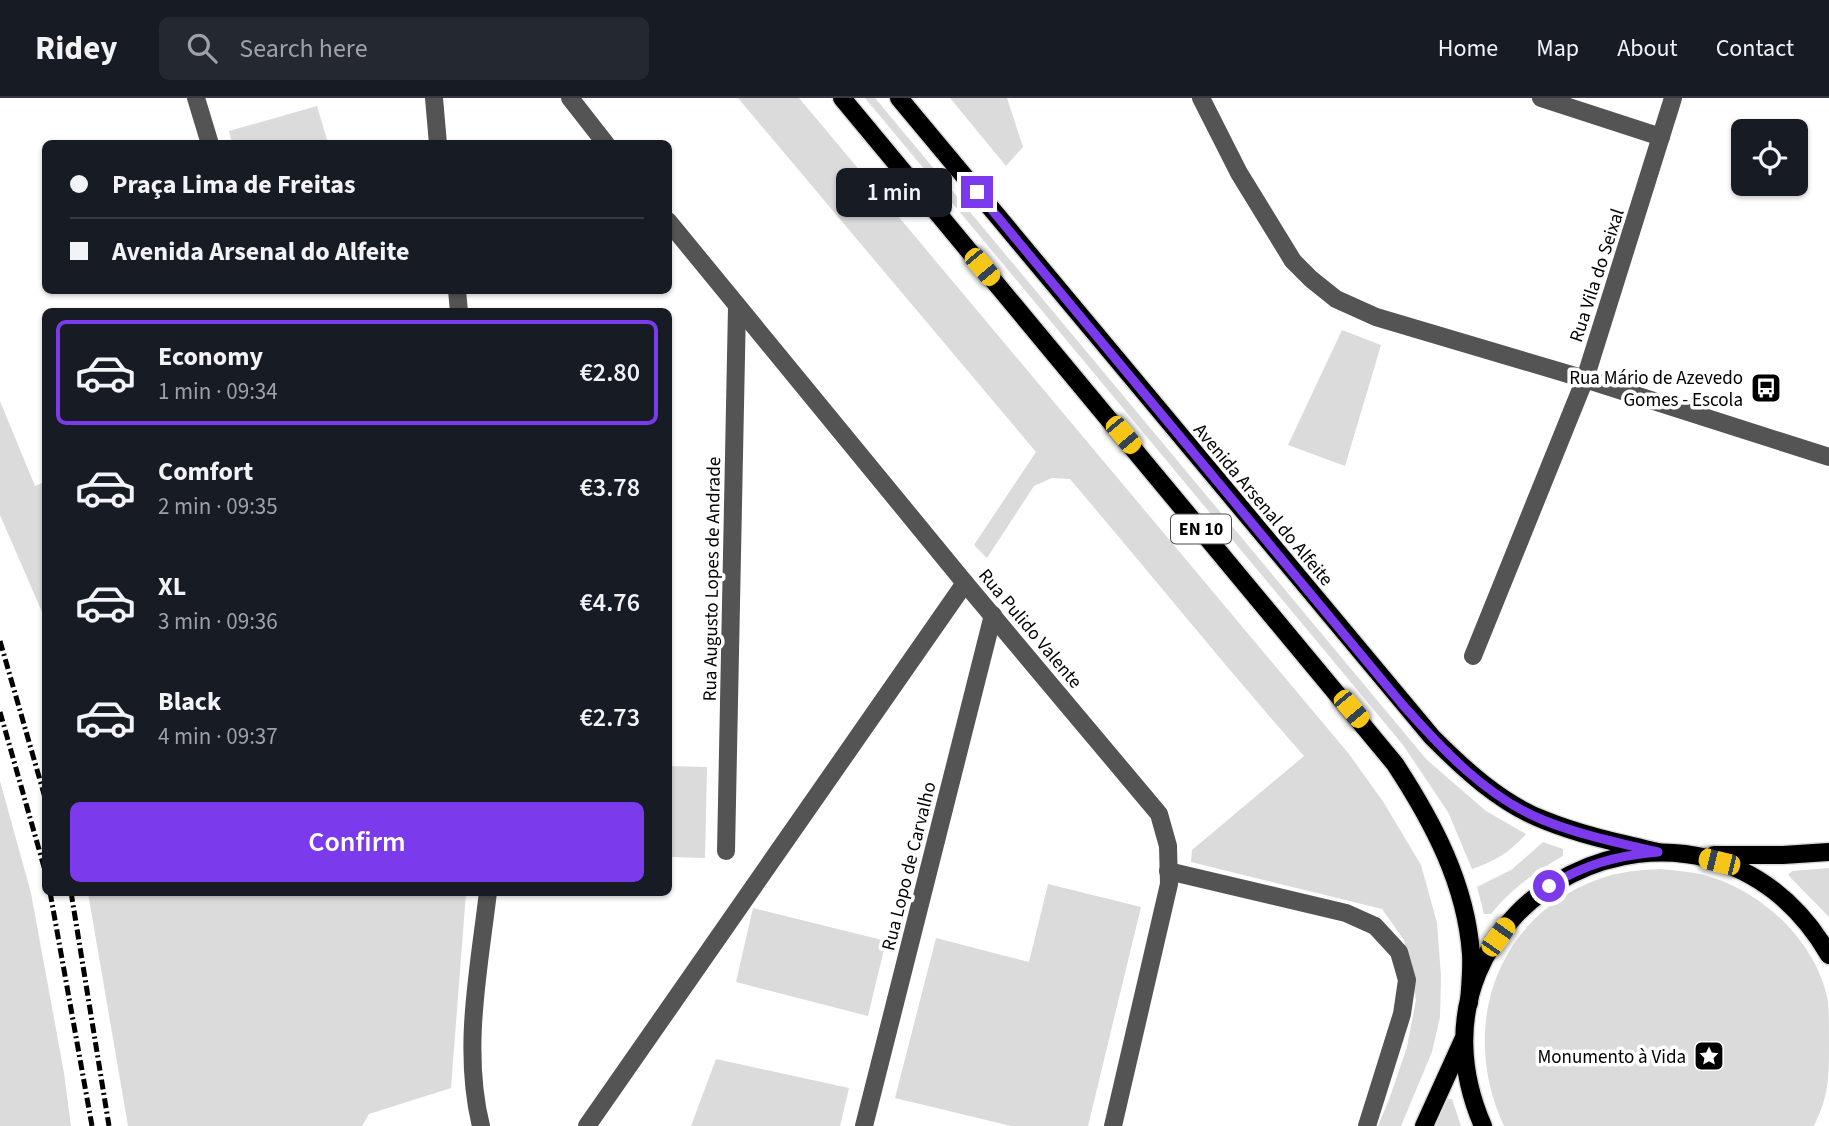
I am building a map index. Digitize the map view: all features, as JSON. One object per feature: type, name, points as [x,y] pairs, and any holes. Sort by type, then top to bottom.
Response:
[{"type":"main road","name":"EN 10","points":[[842,98],[1395,764],[1420,802],[1441,842],[1457,884],[1471,954],[1469,1003]]},
{"type":"main road","name":"Avenida Arsenal do Alfeite","points":[[899,98],[1402,704],[1439,744],[1478,780],[1507,801],[1542,820],[1599,839],[1658,852]]},
{"type":"main road","points":[[1483,1126],[1474,1105],[1467,1072],[1465,1037],[1469,1003],[1490,949],[1506,925],[1526,904],[1574,871],[1601,860],[1629,854],[1658,852],[1783,855],[1829,852]]},
{"type":"main road","points":[[1689,854],[1748,874],[1774,891],[1797,911],[1829,955]]},
{"type":"main road","points":[[1424,1126],[1465,1037]]},
{"type":"street","points":[[196,98],[208,140]]},
{"type":"street","points":[[570,98],[603,140]]},
{"type":"street","points":[[1201,98],[1239,173],[1293,261],[1336,299],[1376,317],[1585,379],[1829,457]]},
{"type":"street","points":[[1541,98],[1661,138]]},
{"type":"street","name":"Rua Vila do Seixal","points":[[1474,656],[1585,379],[1673,98]]},
{"type":"street","points":[[435,100],[439,140]]},
{"type":"street","name":"Rua Pulido Valente","points":[[672,226],[1159,814],[1168,845],[1169,884],[1113,1126]]},
{"type":"street","name":"Rua Augusto Lopes de Andrade","points":[[726,851],[737,307]]},
{"type":"street","points":[[587,1126],[965,583]]},
{"type":"street","name":"Rua Lopo de Carvalho","points":[[864,1126],[993,615]]},
{"type":"street","points":[[1168,871],[1346,913],[1375,926],[1399,952],[1407,980],[1402,1014],[1367,1126]]},
{"type":"street","points":[[481,1126],[476,1106],[471,1046],[488,896]]},
{"type":"shaded area","points":[[738,98],[799,98],[1349,754],[1384,803],[1421,865],[1437,923],[1441,976],[1440,1017],[1432,1052],[1401,1126],[1378,1126],[1407,1047],[1416,1000],[1404,940],[1382,909],[1191,862],[1192,850],[1304,756],[1070,479],[1052,478],[1034,486],[987,558],[974,545],[1036,452]]},
{"type":"shaded area","points":[[865,98],[875,98],[1427,760],[1486,811],[1526,834],[1514,846],[1495,860],[1472,869],[1448,812],[1403,745]]},
{"type":"shaded area","points":[[950,98],[1007,98],[1023,147],[1006,166]]},
{"type":"shaded area","points":[[317,106],[327,140],[231,140],[229,131]]},
{"type":"shaded area","points":[[1342,330],[1381,345],[1345,466],[1288,445]]},
{"type":"shaded area","points":[[0,401],[35,486],[42,483],[42,612],[0,515]]},
{"type":"shaded area","points":[[672,766],[707,767],[705,858],[672,857]]},
{"type":"shaded area","points":[[0,781],[31,893],[71,1126],[0,1126]]},
{"type":"shaded area","points":[[1543,842],[1563,849],[1563,856],[1524,881],[1491,914],[1484,914],[1477,887],[1511,870]]},
{"type":"shaded area","points":[[1829,868],[1829,917],[1788,875],[1792,871]]},
{"type":"shaded area","points":[[1661,869],[1708,876],[1753,897],[1787,925],[1813,960],[1828,1001],[1829,1033],[1827,1086],[1814,1126],[1504,1126],[1490,1088],[1485,1049],[1487,1011],[1497,976],[1514,943],[1539,915],[1570,892],[1608,876]]},
{"type":"shaded area","points":[[1048,884],[1141,907],[1088,1126],[1011,1126],[895,1098],[936,938],[1029,962]]},
{"type":"shaded area","points":[[89,896],[466,896],[451,1088],[369,1114],[362,1126],[128,1126]]},
{"type":"shaded area","points":[[753,908],[886,941],[868,1016],[736,982]]},
{"type":"shaded area","points":[[716,1059],[849,1088],[840,1126],[691,1126]]},
{"type":"shaded area","points":[[1448,1099],[1452,1099],[1461,1126],[1435,1126]]},
{"type":"railway","points":[[0,641],[42,787]]},
{"type":"railway","points":[[0,712],[42,860]]},
{"type":"railway","points":[[51,896],[92,1126]]},
{"type":"railway","points":[[72,896],[109,1126]]},
{"type":"place","name":"Rua Mário de Azevedo Gomes - Escola","points":[[1766,388]]},
{"type":"place","name":"Monumento à Vida","points":[[1709,1056]]},
{"type":"route","points":[[977,192],[1402,704],[1454,759],[1507,801],[1542,820],[1599,839],[1658,852],[1601,860],[1574,871],[1549,886]]}]
